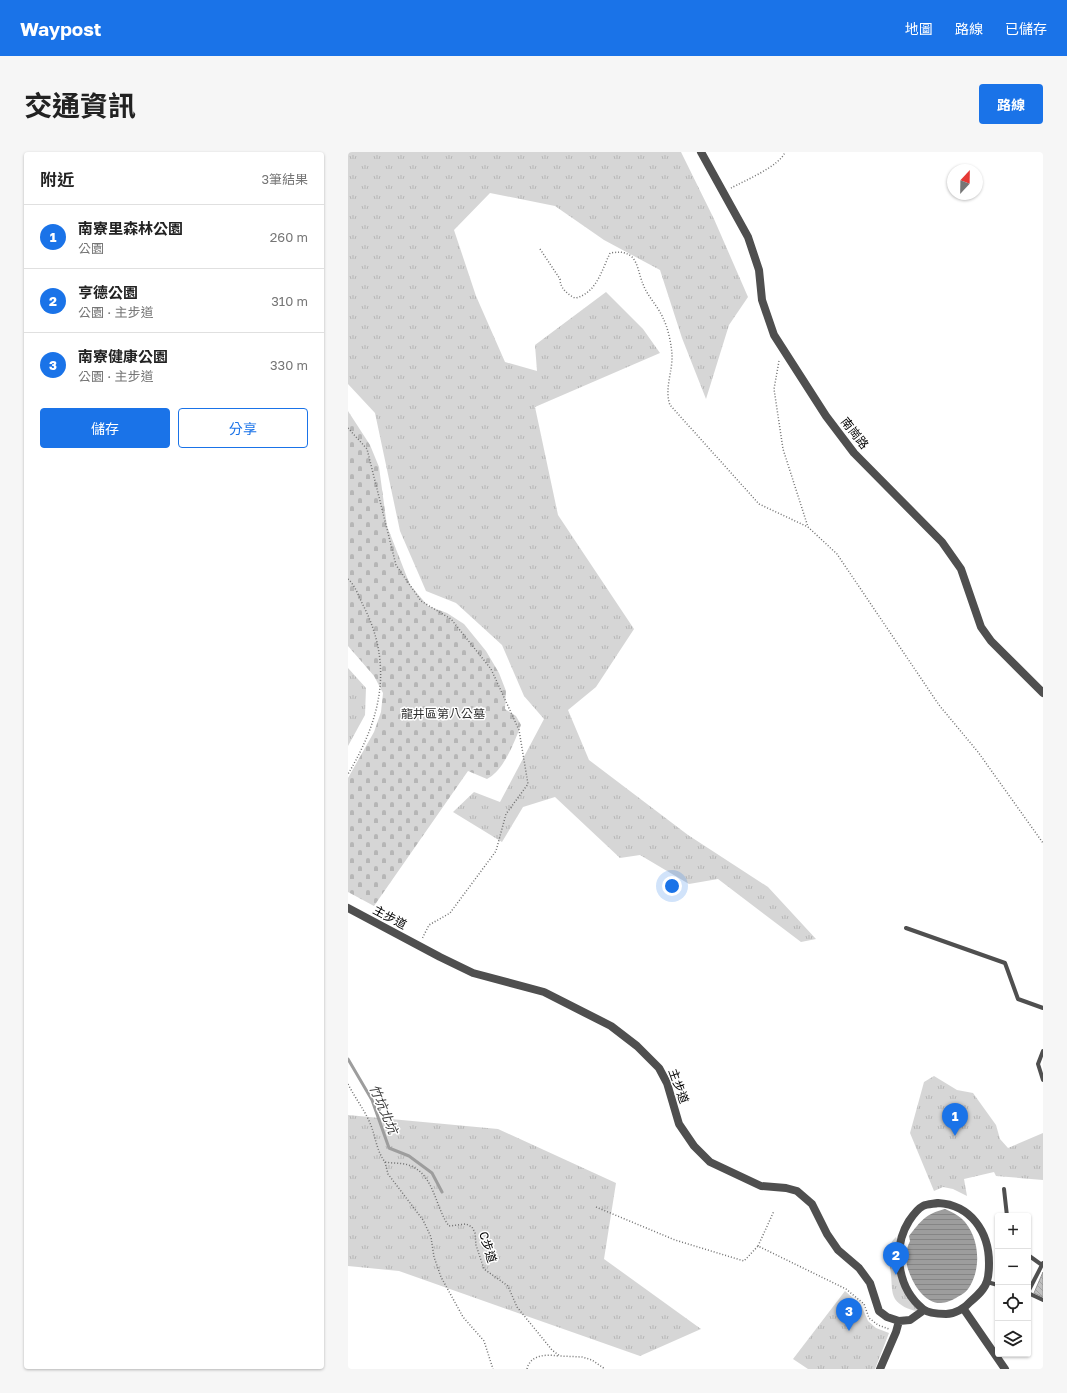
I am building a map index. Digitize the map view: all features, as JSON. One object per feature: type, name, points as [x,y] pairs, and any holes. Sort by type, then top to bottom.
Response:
[{"type":"street","name":"南崗路","points":[[701,152],[748,237],[759,270],[762,300],[774,335],[826,416],[854,453],[942,542],[961,569],[981,627],[995,646],[1043,693]]},
{"type":"street","name":"主步道","points":[[348,908],[418,946],[473,973],[544,992],[611,1026],[637,1046],[659,1068],[667,1083],[679,1124],[694,1146],[710,1162],[761,1186],[786,1188],[798,1191],[812,1204],[827,1234],[838,1250],[859,1268],[870,1283],[879,1311],[887,1318],[899,1321]]},
{"type":"street","points":[[948,1204],[966,1211],[978,1223],[985,1237],[989,1253],[987,1282],[979,1294],[963,1308],[948,1314],[924,1310],[907,1290],[902,1277],[900,1240],[905,1227],[914,1212],[924,1205],[948,1204]]},
{"type":"street","points":[[963,1308],[1005,1369]]},
{"type":"street","points":[[880,1369],[896,1332],[899,1321],[910,1320],[924,1310]]},
{"type":"lane","points":[[906,928],[1005,963],[1018,999],[1043,1008]]},
{"type":"lane","points":[[1043,1051],[1038,1064],[1043,1080]]},
{"type":"lane","points":[[1004,1189],[1007,1213]]},
{"type":"lane","points":[[1031,1257],[1043,1264],[1031,1287]]},
{"type":"lane","points":[[987,1282],[995,1284]]},
{"type":"lane","points":[[1031,1294],[1043,1300]]},
{"type":"path","points":[[724,192],[769,168],[784,155],[785,152]]},
{"type":"path","points":[[540,249],[560,279],[560,284],[566,292],[575,298],[588,293],[596,283],[610,253],[621,251],[631,256],[636,263],[643,285],[663,317],[666,327],[672,354],[671,374],[667,396],[670,405],[759,504],[808,527],[837,554],[939,705],[978,752],[1043,843]]},
{"type":"path","points":[[782,347],[774,389],[783,449],[808,527]]},
{"type":"path","points":[[348,428],[367,449],[396,565],[421,602],[451,619],[491,669],[519,730],[528,784],[506,814],[496,851],[450,913],[429,925],[418,946]]},
{"type":"path","points":[[348,579],[373,625],[381,687],[372,730],[348,774]]},
{"type":"path","points":[[348,1084],[361,1105],[371,1126],[379,1154],[385,1162],[388,1174],[423,1220],[431,1237],[434,1257],[441,1277],[463,1317],[484,1341],[492,1369]]},
{"type":"path","name":"C步道","points":[[385,1162],[403,1164],[415,1168],[427,1181],[444,1219],[449,1226],[466,1224],[472,1227],[475,1233],[480,1258],[484,1269],[508,1286],[517,1307],[552,1350],[560,1356]]},
{"type":"path","points":[[596,1207],[674,1240],[744,1262],[758,1246],[774,1211]]},
{"type":"path","points":[[758,1246],[846,1289],[864,1304],[869,1318],[878,1325],[896,1332]]},
{"type":"path","points":[[527,1369],[528,1365],[536,1357],[548,1355],[582,1357],[592,1360],[605,1369]]},
{"type":"green space","points":[[348,152],[681,152],[714,219],[748,297],[729,325],[706,399],[682,338],[660,270],[604,240],[555,206],[490,193],[454,230],[476,296],[505,362],[537,371],[535,345],[606,292],[643,329],[660,353],[535,407],[558,515],[634,629],[596,687],[568,710],[589,760],[688,835],[768,887],[816,939],[801,942],[718,879],[689,884],[640,855],[620,858],[555,797],[523,807],[502,842],[453,812],[474,792],[500,802],[544,719],[524,696],[502,645],[456,603],[426,591],[400,531],[375,413],[348,384]]},
{"type":"green space","name":"龍井區第八公墓","points":[[348,411],[370,445],[379,467],[387,526],[410,585],[428,606],[447,613],[464,624],[486,651],[499,673],[506,691],[505,709],[516,716],[521,725],[508,755],[493,775],[487,779],[468,771],[374,906],[348,892],[348,778],[374,732],[381,712],[383,693],[374,676],[348,646]]},
{"type":"green space","points":[[348,668],[366,688],[365,715],[348,746]]},
{"type":"green space","points":[[934,1076],[957,1090],[973,1093],[996,1125],[1000,1139],[1008,1148],[1043,1133],[1043,1180],[996,1176],[994,1172],[964,1179],[967,1196],[953,1189],[943,1187],[934,1191],[910,1133],[924,1082]]},
{"type":"green space","points":[[348,1115],[498,1129],[616,1183],[604,1259],[701,1329],[640,1356],[399,1271],[348,1266]]},
{"type":"green space","points":[[896,1237],[898,1241],[900,1271],[922,1308],[916,1311],[899,1304],[893,1293],[889,1250],[892,1241]]},
{"type":"green space","points":[[845,1291],[861,1305],[868,1321],[876,1328],[889,1333],[875,1369],[808,1369],[793,1359]]},
{"type":"shaded area","points":[[945,1209],[961,1218],[967,1225],[975,1241],[977,1260],[974,1278],[967,1290],[956,1298],[943,1303],[936,1303],[927,1299],[917,1288],[908,1270],[906,1256],[910,1241],[909,1236],[917,1226],[928,1216]]},
{"type":"building","points":[[1043,1272],[1043,1297],[1034,1293]]},
{"type":"waterway","name":"竹坑北坑","points":[[348,1059],[372,1100],[389,1148],[409,1156],[432,1173],[442,1192]]},
{"type":"place","name":"南寮里森林公園","points":[[955,1136]]},
{"type":"place","name":"亨德公園","points":[[896,1275]]},
{"type":"place","name":"南寮健康公園","points":[[849,1331]]}]
